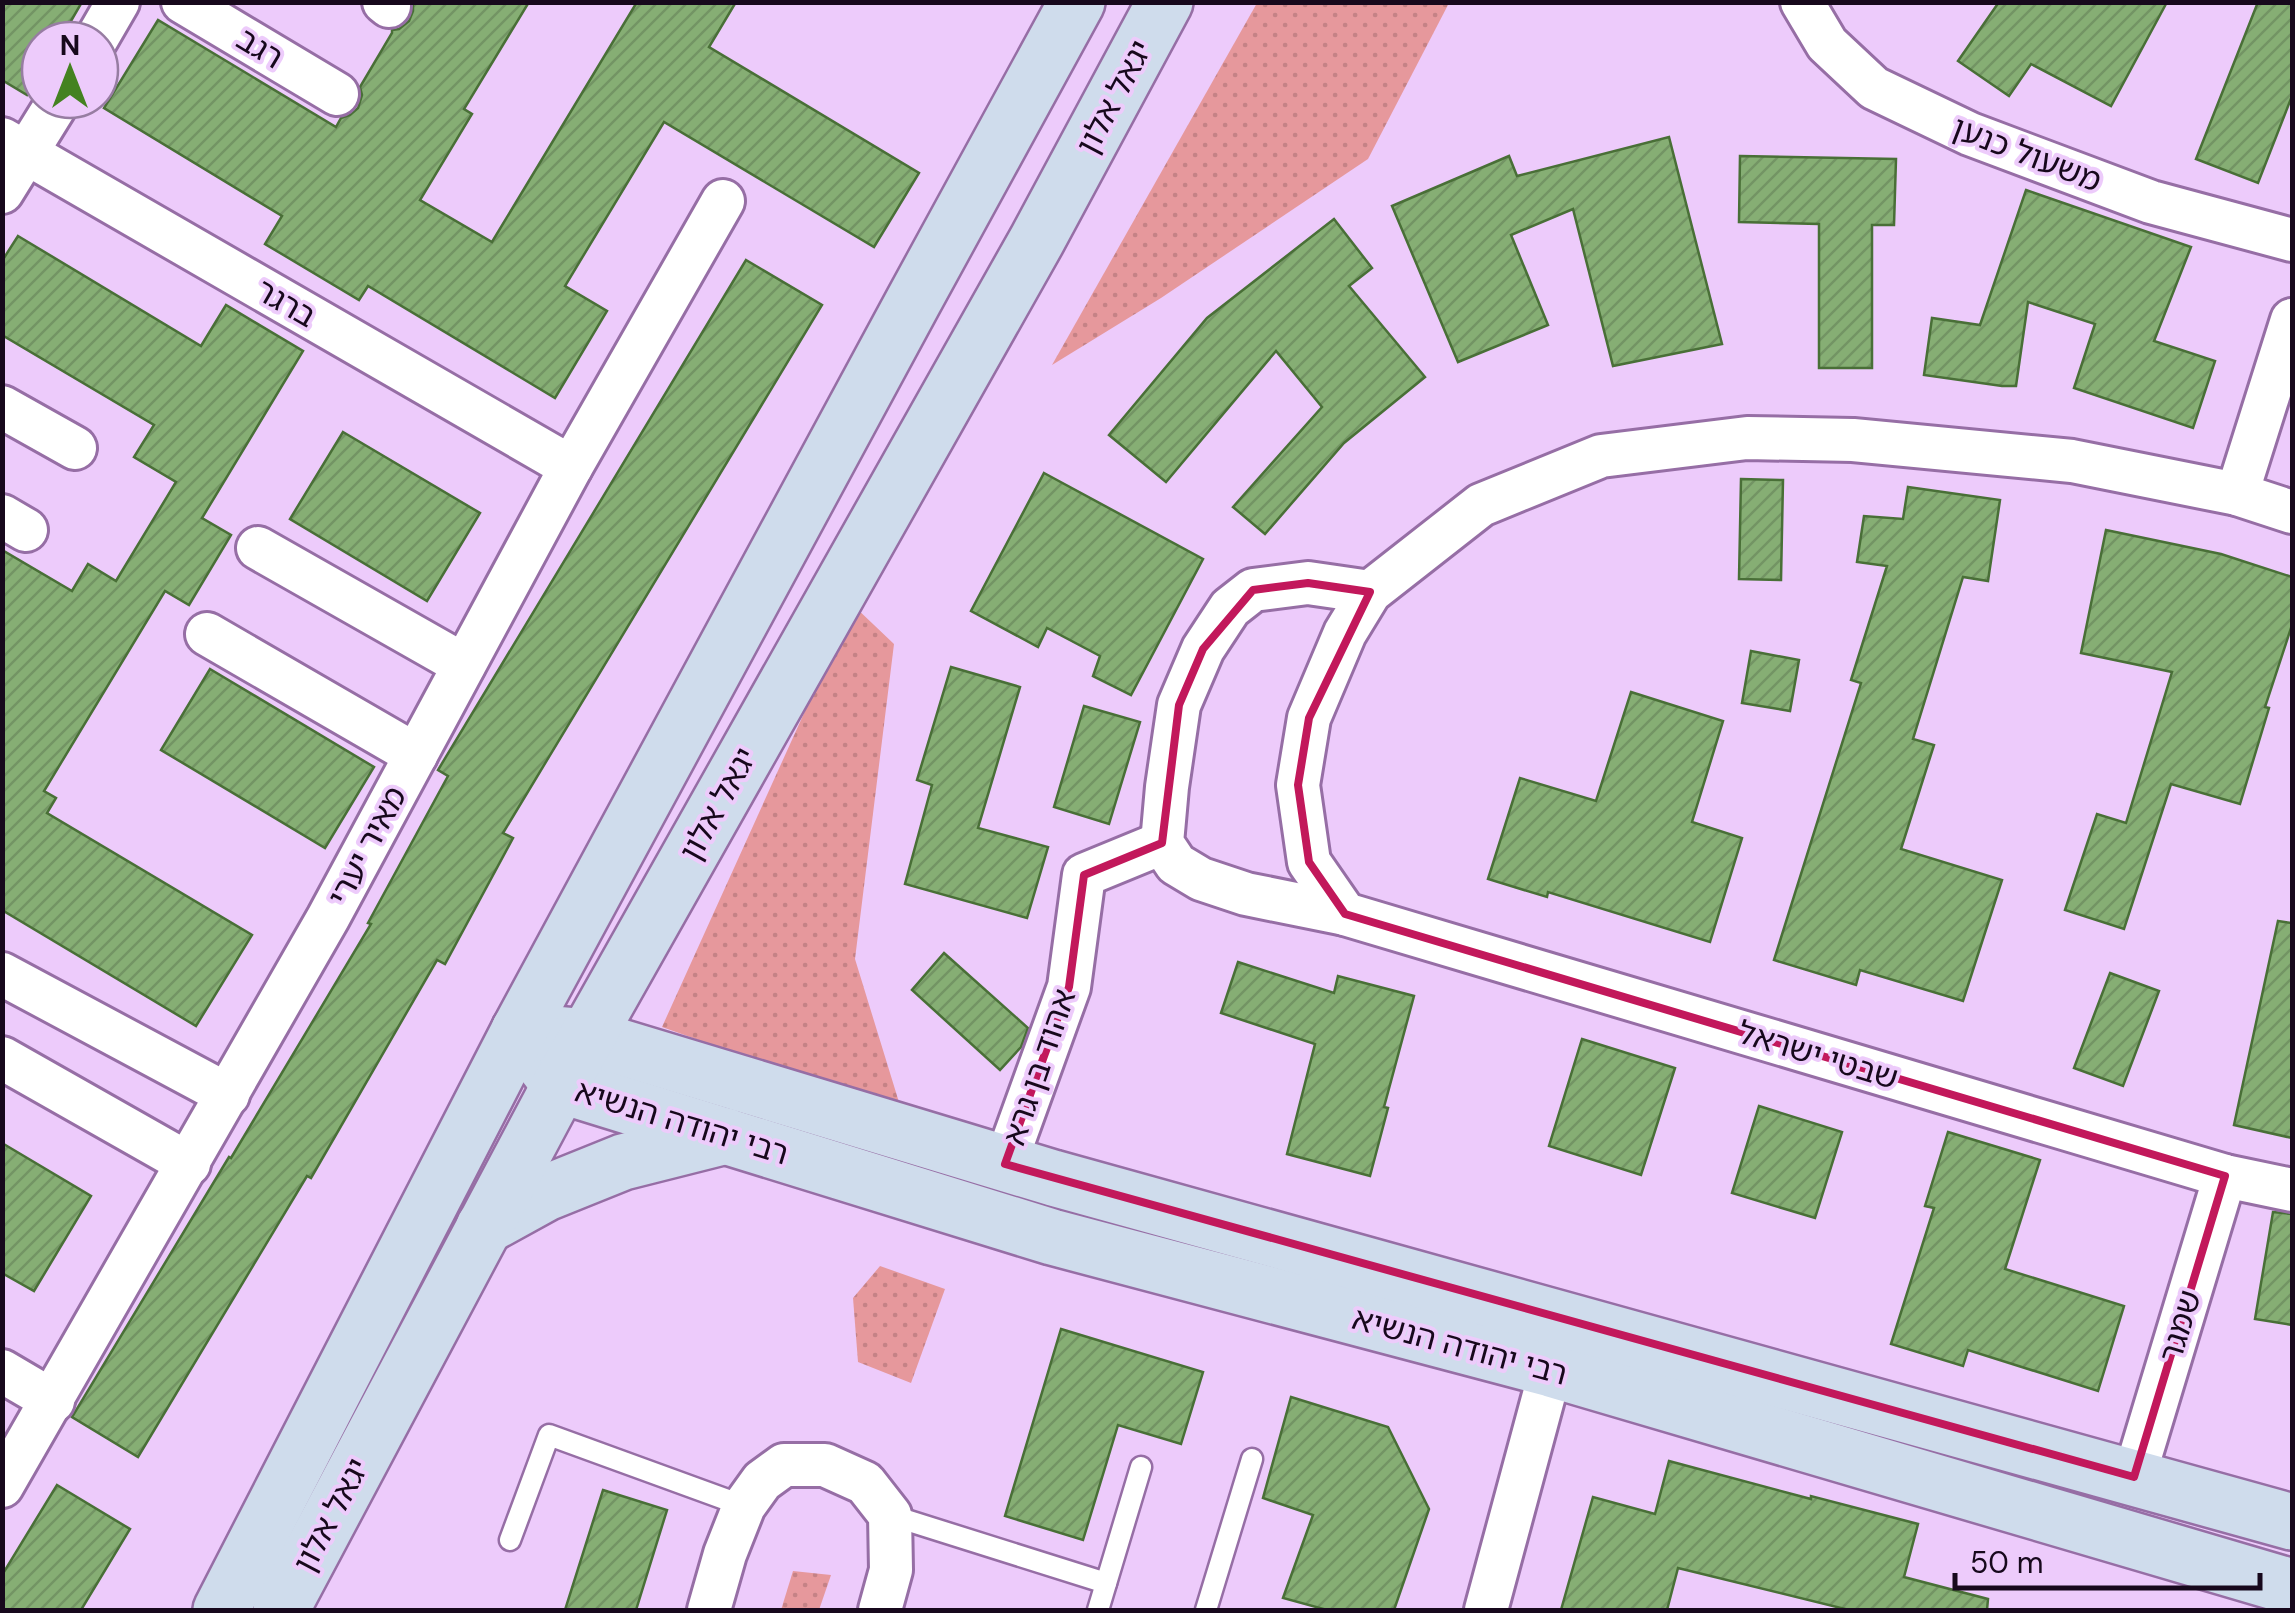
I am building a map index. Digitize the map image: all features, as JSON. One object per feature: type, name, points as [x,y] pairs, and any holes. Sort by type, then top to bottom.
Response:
[{"type":"main road","name":"יגאל אלון","points":[[221,1610],[519,1030],[1077,2]]},
{"type":"main road","name":"יגאל אלון","points":[[281,1610],[560,1084],[1037,240],[1165,2]]},
{"type":"main road","name":"רבי יהודה הנשיא","points":[[519,1030],[587,1036],[1005,1164],[2292,1522]]},
{"type":"main road","name":"רבי יהודה הנשיא","points":[[519,1030],[560,1084],[1052,1238],[1551,1369],[2292,1587]]},
{"type":"main road","points":[[484,1226],[546,1193],[623,1162],[726,1136]]},
{"type":"street","name":"רגב","points":[[184,2],[337,94]]},
{"type":"street","name":"משעול כנען","points":[[1802,2],[1827,44],[1874,88],[1970,134],[2151,202],[2292,240]]},
{"type":"street","points":[[2,192],[15,146],[40,120]]},
{"type":"street","name":"ברגר","points":[[15,146],[571,467]]},
{"type":"street","name":"מאיר יערי","points":[[2,1486],[328,918],[571,467],[723,201]]},
{"type":"street","points":[[2237,494],[2292,320]]},
{"type":"street","points":[[2,407],[74,448]]},
{"type":"street","points":[[1345,914],[1309,862],[1298,785],[1309,718],[1345,633],[1370,592],[1481,504],[1602,456],[1747,438],[1853,440],[2072,461],[2237,494],[2292,512]]},
{"type":"street","points":[[258,548],[464,666]]},
{"type":"street","points":[[1162,842],[1179,705],[1202,648],[1230,608],[1253,590],[1308,583],[1370,592]]},
{"type":"street","points":[[207,634],[416,755]]},
{"type":"street","name":"שבטי ישראל","points":[[1162,842],[1176,864],[1201,879],[1246,894],[1345,914],[2225,1176],[2292,1190]]},
{"type":"street","name":"אהוד בן גרא","points":[[1005,1164],[1070,986],[1084,875],[1162,842]]},
{"type":"street","points":[[2,974],[228,1095]]},
{"type":"street","points":[[2,1058],[189,1164]]},
{"type":"street","name":"שמגר","points":[[2134,1477],[2225,1176]]},
{"type":"street","points":[[1486,1610],[1551,1369],[1534,1310]]},
{"type":"street","points":[[1551,1369],[1603,1329]]},
{"type":"street","points":[[2,1371],[53,1401]]},
{"type":"street","points":[[709,1610],[744,1506],[762,1482],[784,1464],[825,1464],[865,1483],[890,1515],[891,1570],[880,1610]]},
{"type":"lane","points":[[510,1540],[549,1436],[744,1506]]},
{"type":"lane","points":[[1208,1610],[1252,1459]]},
{"type":"lane","points":[[1098,1610],[1141,1466]]},
{"type":"lane","points":[[890,1515],[1106,1583]]},
{"type":"highlighted area","points":[[1308,583],[1370,592],[1309,718],[1298,785],[1309,862],[1345,914],[2225,1176],[2134,1477],[1005,1164],[1069,987],[1084,875],[1162,843],[1179,705],[1203,649],[1253,590]]},
{"type":"shaded area","points":[[1257,3],[1449,3],[1368,159],[1161,298],[1052,365]]},
{"type":"shaded area","points":[[853,605],[894,644],[855,959],[902,1112],[662,1027]]},
{"type":"shaded area","points":[[880,1266],[945,1289],[911,1383],[858,1362],[853,1298]]},
{"type":"shaded area","points":[[793,1571],[831,1575],[819,1610],[781,1610]]},
{"type":"building","points":[[2,2],[82,2],[72,20],[20,20],[20,91],[2,80]]},
{"type":"building","points":[[413,2],[529,2],[464,109],[472,114],[420,200],[492,242],[637,2],[736,2],[709,47],[919,173],[874,247],[664,122],[565,286],[607,311],[555,398],[368,286],[359,300],[265,244],[282,216],[120,118],[120,82],[158,20],[336,127],[341,118],[358,108],[360,87],[392,30],[409,21]]},
{"type":"building","points":[[1999,2],[2167,2],[2111,106],[2031,64],[2009,96],[1958,61]]},
{"type":"building","points":[[2258,2],[2292,2],[2292,96],[2258,183],[2196,159]]},
{"type":"building","points":[[1669,137],[1722,344],[1613,366],[1573,209],[1511,235],[1548,325],[1458,362],[1392,206],[1509,156],[1517,176]]},
{"type":"building","points":[[1740,156],[1896,159],[1894,225],[1872,225],[1872,368],[1819,368],[1819,224],[1739,222]]},
{"type":"building","points":[[2026,190],[2191,247],[2154,341],[2215,361],[2193,428],[2074,388],[2095,324],[2028,302],[2016,386],[1924,375],[1932,318],[1980,325]]},
{"type":"building","points":[[1334,219],[1372,268],[1349,286],[1425,377],[1344,443],[1265,534],[1233,507],[1322,407],[1276,351],[1166,482],[1109,435],[1207,318]]},
{"type":"building","points":[[18,236],[201,346],[226,305],[303,351],[202,518],[231,535],[189,605],[165,591],[44,791],[56,798],[47,813],[252,935],[196,1026],[2,910],[2,550],[72,591],[88,564],[116,581],[176,482],[134,457],[154,425],[2,335],[2,261]]},
{"type":"building","points":[[746,260],[822,305],[503,833],[513,838],[445,964],[437,960],[311,1178],[307,1176],[138,1457],[72,1417],[371,924],[368,923],[448,776],[438,770]]},
{"type":"building","points":[[343,432],[480,513],[427,601],[290,519]]},
{"type":"building","points":[[1044,473],[1203,559],[1131,695],[1093,676],[1100,656],[1047,628],[1038,647],[971,611]]},
{"type":"building","points":[[1741,479],[1783,480],[1781,580],[1739,579]]},
{"type":"building","points":[[1908,487],[2000,500],[1988,581],[1963,577],[1913,739],[1934,745],[1901,849],[2002,880],[1963,1001],[1860,970],[1856,985],[1774,960],[1861,683],[1851,680],[1887,566],[1857,562],[1864,516],[1903,519]]},
{"type":"building","points":[[2106,530],[2221,554],[2292,577],[2292,625],[2265,707],[2269,708],[2240,804],[2171,784],[2124,929],[2065,910],[2097,814],[2126,823],[2172,672],[2081,653]]},
{"type":"building","points":[[1751,651],[1799,660],[1790,711],[1742,703]]},
{"type":"building","points":[[951,667],[1020,687],[978,828],[1048,847],[1027,918],[905,884],[932,785],[917,780]]},
{"type":"building","points":[[210,669],[374,767],[325,848],[161,750]]},
{"type":"building","points":[[1631,692],[1723,721],[1692,822],[1742,838],[1710,942],[1548,892],[1547,897],[1488,879],[1520,778],[1596,801]]},
{"type":"building","points":[[1084,706],[1140,722],[1109,824],[1054,807]]},
{"type":"building","points":[[2278,921],[2292,923],[2292,1138],[2234,1125]]},
{"type":"building","points":[[944,953],[1028,1028],[1021,1047],[1000,1070],[912,990]]},
{"type":"building","points":[[1238,962],[1334,993],[1338,976],[1414,996],[1370,1176],[1287,1154],[1315,1044],[1221,1013]]},
{"type":"building","points":[[2110,973],[2159,991],[2123,1086],[2074,1068]]},
{"type":"building","points":[[1582,1039],[1675,1068],[1641,1175],[1549,1146]]},
{"type":"building","points":[[1759,1106],[1842,1132],[1815,1218],[1732,1193]]},
{"type":"building","points":[[1948,1132],[2040,1160],[2005,1269],[2124,1306],[2098,1391],[1968,1350],[1963,1366],[1891,1344],[1934,1208],[1925,1206]]},
{"type":"building","points":[[2,1143],[91,1196],[34,1291],[2,1273]]},
{"type":"building","points":[[2273,1212],[2292,1214],[2292,1325],[2255,1319]]},
{"type":"building","points":[[1061,1329],[1203,1372],[1181,1444],[1118,1425],[1083,1540],[1005,1516]]},
{"type":"building","points":[[1291,1397],[1388,1427],[1429,1509],[1394,1610],[1327,1610],[1283,1598],[1313,1515],[1263,1498]]},
{"type":"building","points":[[1669,1461],[1918,1524],[1904,1577],[1988,1599],[1987,1610],[1849,1610],[1678,1568],[1667,1610],[1561,1610],[1593,1497],[1655,1514]]},
{"type":"building","points":[[57,1485],[130,1529],[81,1610],[2,1610],[2,1575]]},
{"type":"building","points":[[603,1490],[667,1510],[636,1610],[565,1610]]}]
